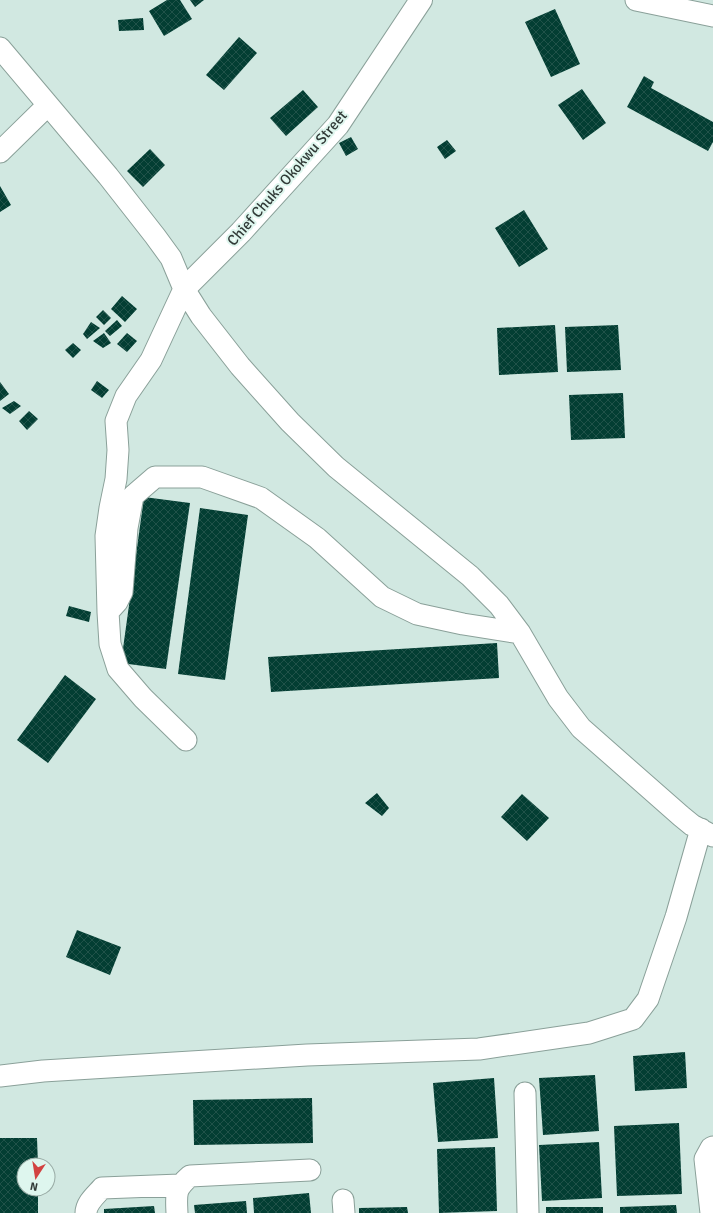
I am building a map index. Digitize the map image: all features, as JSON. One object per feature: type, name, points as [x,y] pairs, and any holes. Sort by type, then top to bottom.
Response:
[{"type":"street","name":"Chief Chuks Okokwu Street","points":[[184,289],[241,232],[338,124],[421,0]]},
{"type":"street","points":[[636,0],[713,16]]},
{"type":"street","points":[[0,48],[155,236],[171,258],[184,289],[201,316],[240,366],[290,422],[336,467],[470,576],[499,605],[520,632],[558,698],[581,728],[692,825],[707,833],[648,999],[633,1019],[589,1033],[478,1050],[307,1055],[43,1071],[0,1076]]},
{"type":"street","points":[[0,152],[48,105]]},
{"type":"street","points":[[184,289],[151,360],[126,396],[116,421],[118,450],[116,479],[106,536],[110,644],[118,669],[143,698],[186,740]]},
{"type":"street","points":[[108,612],[117,602],[122,592],[127,528],[133,496],[155,477],[202,478],[261,498],[317,538],[382,597],[417,614],[463,624],[520,632]]},
{"type":"street","points":[[525,1093],[528,1213]]},
{"type":"street","points":[[711,1213],[706,1159],[710,1148],[713,1147]]},
{"type":"street","points":[[177,1213],[176,1198],[180,1185],[190,1176],[310,1170]]},
{"type":"street","points":[[86,1213],[91,1201],[102,1188],[180,1185]]},
{"type":"building","points":[[167,0],[180,0],[192,19],[164,36],[149,11]]},
{"type":"building","points":[[190,0],[204,0],[195,7]]},
{"type":"building","points":[[555,9],[580,64],[551,77],[525,22]]},
{"type":"building","points":[[143,18],[144,30],[119,31],[118,20]]},
{"type":"building","points":[[239,37],[257,53],[224,90],[206,75]]},
{"type":"building","points":[[644,76],[654,82],[651,88],[713,122],[713,142],[708,151],[627,107]]},
{"type":"building","points":[[582,89],[606,123],[583,140],[558,105]]},
{"type":"building","points":[[303,90],[318,107],[286,136],[270,118]]},
{"type":"building","points":[[351,137],[358,149],[346,156],[339,143]]},
{"type":"building","points":[[447,140],[456,151],[445,159],[437,147]]},
{"type":"building","points":[[150,149],[165,165],[143,187],[127,171]]},
{"type":"building","points":[[0,186],[11,205],[0,212]]},
{"type":"building","points":[[524,210],[548,249],[519,267],[495,228]]},
{"type":"building","points":[[122,296],[137,309],[125,322],[111,309]]},
{"type":"building","points":[[103,310],[111,318],[104,325],[96,317]]},
{"type":"building","points":[[117,320],[122,326],[110,336],[105,331]]},
{"type":"building","points":[[91,322],[100,328],[87,339],[83,334]]},
{"type":"building","points":[[555,325],[558,372],[499,375],[497,328]]},
{"type":"building","points":[[618,325],[621,370],[567,372],[565,327]]},
{"type":"building","points":[[104,333],[111,343],[103,348],[93,341]]},
{"type":"building","points":[[127,333],[137,341],[127,352],[117,344]]},
{"type":"building","points":[[73,343],[81,350],[73,358],[65,350]]},
{"type":"building","points":[[97,381],[109,390],[102,398],[91,390]]},
{"type":"building","points":[[0,382],[9,394],[0,401]]},
{"type":"building","points":[[623,393],[625,438],[571,440],[569,395]]},
{"type":"building","points":[[14,401],[21,406],[10,414],[2,408]]},
{"type":"building","points":[[29,411],[38,419],[27,430],[19,421]]},
{"type":"building","points":[[144,497],[190,503],[166,669],[121,663]]},
{"type":"building","points":[[200,508],[248,515],[225,680],[178,674]]},
{"type":"building","points":[[69,606],[91,612],[89,622],[66,616]]},
{"type":"building","points":[[497,643],[499,678],[271,692],[268,657]]},
{"type":"building","points":[[65,675],[96,699],[48,763],[17,740]]},
{"type":"building","points":[[377,793],[389,808],[382,816],[365,803]]},
{"type":"building","points":[[522,794],[549,818],[527,841],[501,817]]},
{"type":"building","points":[[77,930],[121,947],[110,975],[66,957]]},
{"type":"building","points":[[685,1052],[687,1088],[635,1091],[633,1056]]},
{"type":"building","points":[[595,1075],[599,1131],[543,1135],[539,1078]]},
{"type":"building","points":[[494,1078],[498,1138],[438,1142],[433,1083]]},
{"type":"building","points":[[312,1098],[313,1143],[194,1145],[193,1100]]},
{"type":"building","points":[[679,1123],[682,1194],[617,1196],[614,1126]]},
{"type":"building","points":[[0,1138],[37,1138],[38,1157],[16,1157],[16,1197],[38,1197],[38,1213],[0,1213]]},
{"type":"building","points":[[599,1142],[602,1198],[542,1201],[539,1145]]},
{"type":"building","points":[[495,1147],[497,1211],[439,1213],[437,1149]]},
{"type":"building","points":[[309,1193],[311,1213],[254,1213],[253,1198]]},
{"type":"building","points":[[246,1201],[247,1213],[195,1213],[194,1205]]},
{"type":"building","points":[[676,1205],[677,1213],[620,1213],[620,1207]]},
{"type":"building","points":[[154,1206],[155,1213],[104,1213],[104,1209]]},
{"type":"building","points":[[407,1207],[408,1213],[359,1213],[359,1208]]},
{"type":"building","points":[[546,1207],[603,1207],[603,1213],[546,1213]]}]
